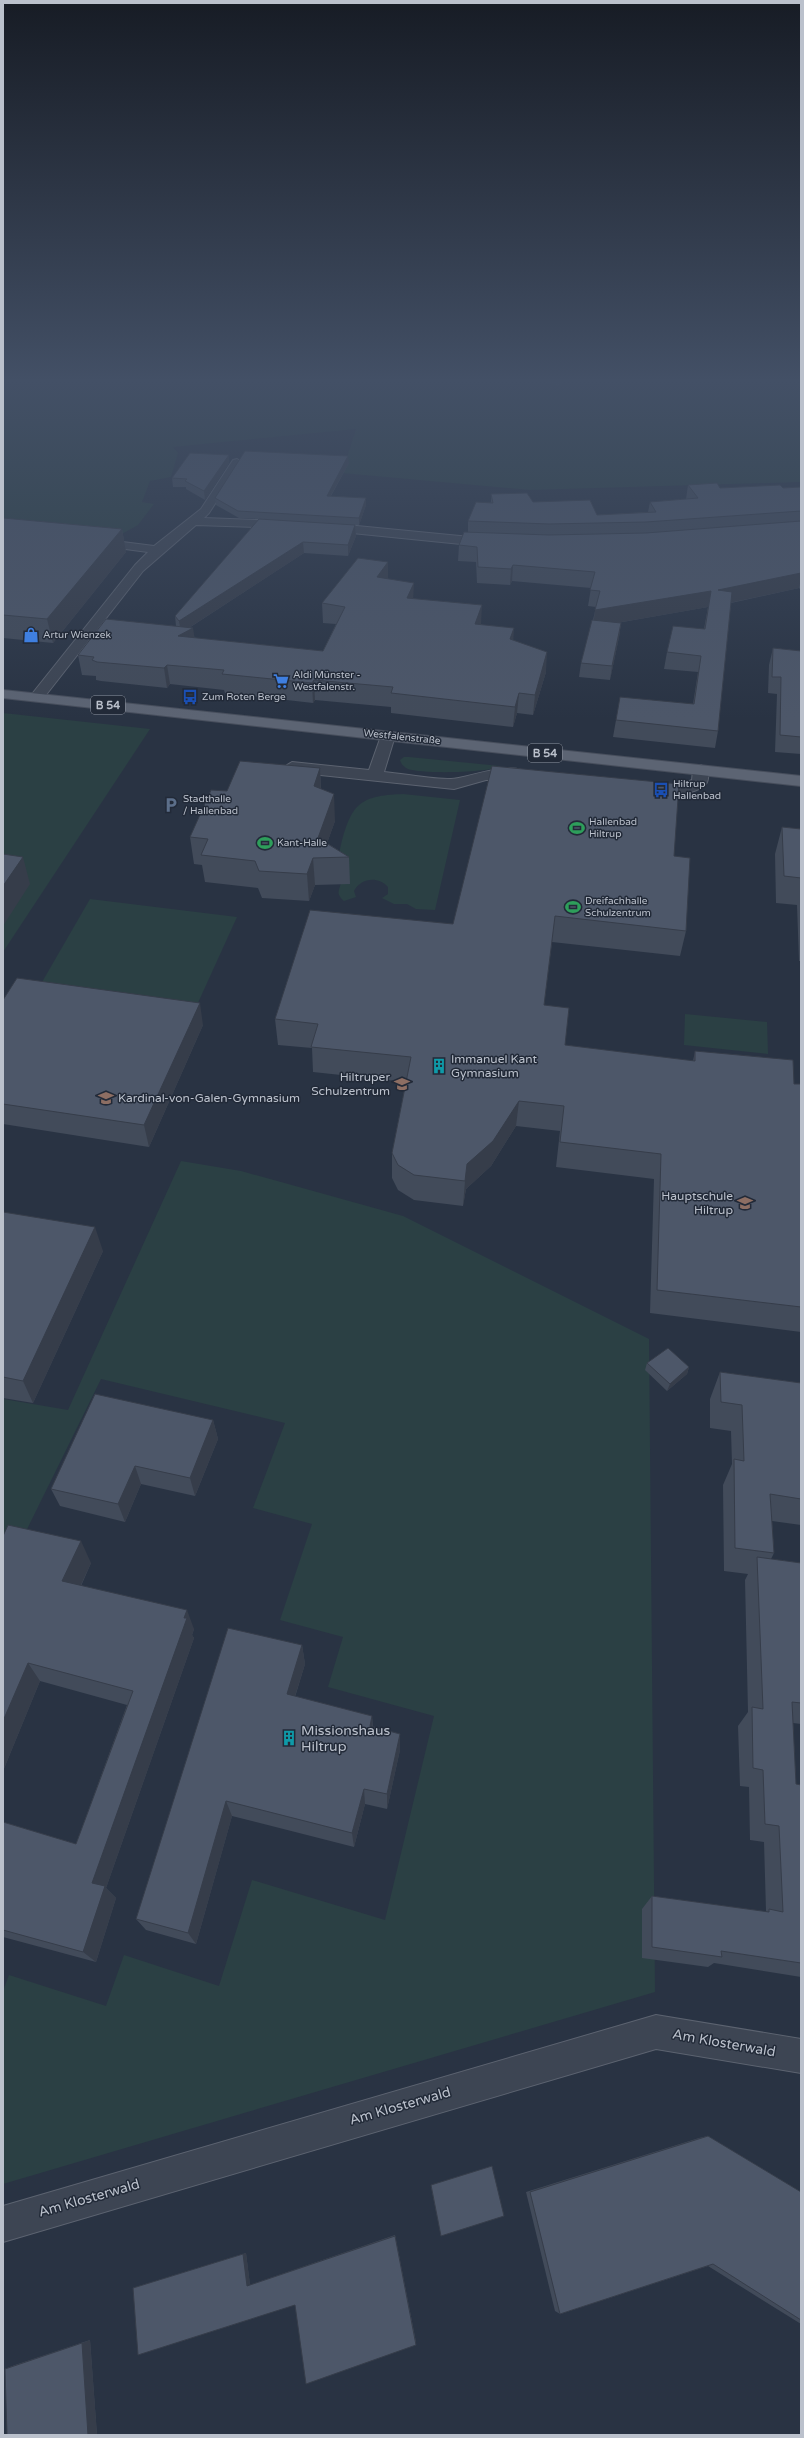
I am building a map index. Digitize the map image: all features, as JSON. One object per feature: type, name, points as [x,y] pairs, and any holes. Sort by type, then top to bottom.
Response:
[{"type":"main road","name":"Westfalenstraße","points":[[3,694],[801,781]]},
{"type":"street","points":[[37,697],[115,596],[157,550],[205,512],[218,492]]},
{"type":"street","points":[[195,521],[296,525]]},
{"type":"street","points":[[311,526],[504,544]]},
{"type":"street","points":[[82,540],[157,550]]},
{"type":"street","points":[[375,775],[388,736]]},
{"type":"street","points":[[292,767],[454,784],[475,776],[505,773],[536,776]]},
{"type":"street","points":[[638,788],[678,792],[700,782],[701,770]]},
{"type":"street","name":"Am Klosterwald","points":[[3,2224],[656,2032],[801,2056]]},
{"type":"green space","points":[[3,492],[146,492],[142,502],[154,504],[138,525],[120,535],[3,519]]},
{"type":"green space","points":[[3,713],[150,729],[3,952]]},
{"type":"green space","points":[[404,757],[500,766],[470,771],[415,771],[408,769],[401,763],[400,760]]},
{"type":"green space","points":[[403,794],[460,800],[435,910],[416,909],[407,904],[394,904],[382,898],[388,894],[388,887],[384,883],[375,880],[361,883],[354,891],[356,897],[344,901],[339,895],[341,880],[339,855],[347,823],[353,811],[367,800],[378,796]]},
{"type":"green space","points":[[90,899],[237,917],[192,1016],[34,996]]},
{"type":"green space","points":[[685,1014],[767,1022],[768,1054],[684,1045]]},
{"type":"green space","points":[[181,1161],[241,1171],[403,1216],[649,1339],[655,1992],[3,2184],[3,1991],[9,1975],[106,2006],[124,1955],[219,1986],[252,1880],[385,1920],[434,1716],[328,1687],[343,1637],[280,1620],[312,1524],[253,1508],[285,1423],[101,1379],[3,1578],[3,1399],[68,1410]]},
{"type":"building","points":[[219,492],[329,492],[327,496],[366,498],[359,518],[238,511],[215,498]]},
{"type":"building","points":[[693,492],[801,492],[801,511],[646,522],[549,524],[468,521],[476,502],[493,503],[491,494],[527,493],[533,502],[590,500],[597,515],[656,512],[650,502],[698,498]]},
{"type":"building","points":[[3,518],[122,529],[47,619],[3,615]]},
{"type":"building","points":[[259,519],[355,525],[348,545],[303,542],[179,621],[175,616]]},
{"type":"building","points":[[801,521],[801,573],[718,590],[732,592],[718,731],[616,720],[620,697],[694,704],[701,656],[667,652],[673,626],[705,629],[711,591],[595,610],[600,591],[590,590],[595,572],[513,565],[511,569],[478,567],[477,547],[459,545],[464,532],[549,535],[646,533]]},
{"type":"building","points":[[358,558],[388,562],[377,577],[414,583],[407,598],[482,605],[475,624],[514,628],[510,639],[547,652],[535,695],[519,693],[515,707],[391,693],[393,687],[314,680],[312,683],[222,674],[224,670],[167,665],[164,668],[97,662],[92,660],[94,657],[78,655],[106,619],[193,628],[178,636],[323,651],[345,607],[322,603]]},
{"type":"building","points":[[592,620],[621,623],[612,666],[581,663]]},
{"type":"building","points":[[773,648],[801,651],[801,737],[780,735],[781,677],[772,677]]},
{"type":"building","name":"Kant-Halle","points":[[240,761],[320,768],[314,786],[334,794],[318,838],[349,857],[313,858],[307,874],[259,871],[255,861],[201,855],[208,839],[190,837],[211,790],[227,791]]},
{"type":"building","points":[[492,766],[679,784],[674,856],[690,858],[686,931],[555,916],[544,1005],[569,1008],[565,1045],[695,1061],[695,1051],[793,1060],[794,1084],[801,1084],[801,1307],[657,1290],[661,1154],[560,1142],[564,1106],[519,1101],[493,1141],[467,1164],[465,1181],[414,1175],[398,1165],[392,1153],[411,1057],[311,1047],[318,1024],[275,1019],[310,910],[453,924]]},
{"type":"building","points":[[782,827],[801,829],[801,878],[784,876]]},
{"type":"building","points":[[3,854],[23,857],[3,886]]},
{"type":"building","points":[[17,978],[200,1003],[144,1125],[3,1104],[3,1000]]},
{"type":"building","points":[[3,1212],[95,1227],[23,1381],[3,1377]]},
{"type":"building","points":[[668,1348],[689,1367],[670,1384],[647,1363]]},
{"type":"building","points":[[720,1372],[801,1383],[801,1499],[770,1494],[774,1553],[735,1548],[734,1459],[744,1461],[742,1405],[721,1402]]},
{"type":"building","points":[[95,1394],[213,1420],[190,1478],[135,1466],[118,1504],[51,1489]]},
{"type":"building","points":[[8,1525],[81,1541],[62,1581],[187,1610],[184,1618],[187,1618],[92,1883],[105,1886],[83,1952],[3,1930],[3,1822],[76,1844],[133,1691],[28,1663],[3,1721],[3,1536]]},
{"type":"building","points":[[757,1557],[801,1563],[801,1703],[792,1702],[796,1784],[801,1785],[801,1963],[721,1951],[722,1957],[652,1947],[652,1896],[769,1912],[769,1909],[783,1912],[779,1826],[765,1824],[763,1770],[753,1768],[752,1707],[763,1709]]},
{"type":"building","points":[[228,1628],[302,1645],[287,1694],[372,1716],[370,1726],[400,1734],[387,1794],[364,1789],[352,1833],[226,1801],[188,1933],[136,1919]]},
{"type":"building","points":[[708,2136],[801,2192],[801,2320],[713,2264],[560,2314],[530,2192]]},
{"type":"building","points":[[492,2166],[504,2216],[441,2236],[431,2185]]},
{"type":"building","points":[[395,2236],[416,2345],[306,2384],[295,2305],[138,2355],[133,2288],[243,2254],[247,2286]]},
{"type":"building","points":[[82,2343],[88,2435],[7,2435],[5,2369]]},
{"type":"place","name":"Artur Wienzek","points":[[31,635]]},
{"type":"place","name":"Aldi Münster - Westfalenstr.","points":[[281,681]]},
{"type":"place","name":"Zum Roten Berge","points":[[190,697]]},
{"type":"place","name":"Hiltrup Hallenbad","points":[[661,790]]},
{"type":"place","name":"Stadthalle / Hallenbad","points":[[171,805]]},
{"type":"place","name":"Hallenbad Hiltrup","points":[[577,828]]},
{"type":"place","name":"Kant-Halle","points":[[265,843]]},
{"type":"place","name":"Dreifachhalle Schulzentrum","points":[[573,907]]},
{"type":"place","name":"Immanuel Kant Gymnasium","points":[[439,1066]]},
{"type":"place","name":"Hiltruper Schulzentrum","points":[[402,1084]]},
{"type":"place","name":"Kardinal-von-Galen-Gymnasium","points":[[106,1098]]},
{"type":"place","name":"Hauptschule Hiltrup","points":[[745,1203]]},
{"type":"place","name":"Missionshaus Hiltrup","points":[[289,1738]]}]
